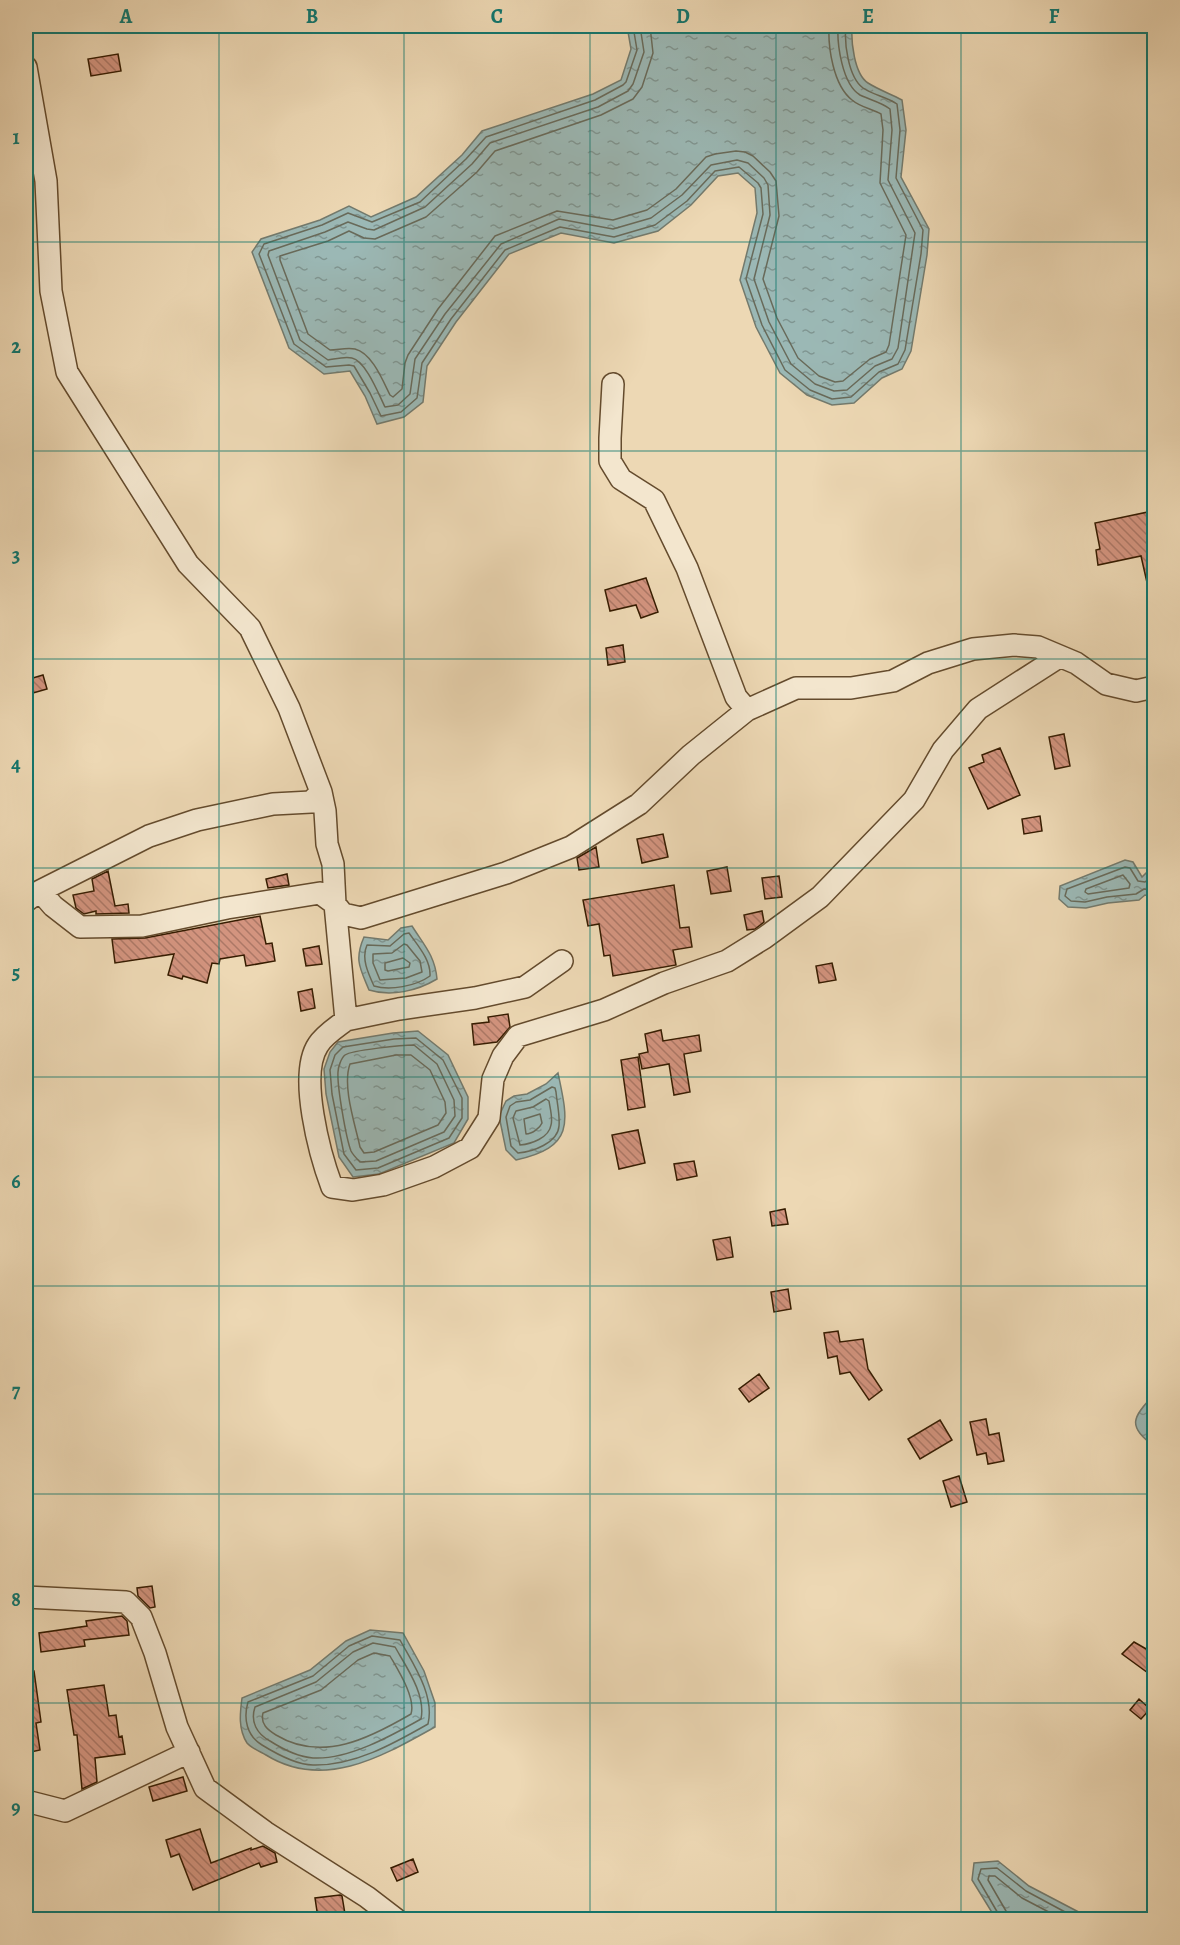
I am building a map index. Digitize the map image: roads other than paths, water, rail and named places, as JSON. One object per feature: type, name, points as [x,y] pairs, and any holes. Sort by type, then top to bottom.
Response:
[{"type":"street","points":[[26,67],[46,181],[51,291],[67,372],[188,564],[250,628],[289,708],[321,792],[325,811],[327,844],[333,864],[334,904],[346,1020]]},
{"type":"street","points":[[614,384],[610,461],[621,479],[654,500],[687,567],[736,697],[747,710]]},
{"type":"street","points":[[33,896],[53,906],[80,927],[142,926],[227,908],[320,893],[343,914],[361,918],[506,873],[571,847],[639,804],[691,755],[747,710],[796,688],[851,688],[893,681],[928,663],[972,649],[1014,645],[1038,647],[1076,663],[1106,684],[1136,691],[1155,687]]},
{"type":"street","points":[[562,961],[525,987],[476,998],[346,1020],[317,1045],[311,1063],[310,1093],[322,1160],[332,1187],[353,1190],[383,1185],[434,1167],[470,1148],[489,1118],[493,1079],[503,1056],[518,1036],[604,1010],[664,983],[727,961],[764,938],[820,897],[914,800],[943,750],[978,709],[1059,657]]},
{"type":"street","points":[[33,896],[149,836],[208,818],[273,804],[310,802],[321,792]]},
{"type":"street","points":[[26,1597],[126,1602],[141,1617],[155,1653],[177,1727],[205,1788],[265,1832],[367,1897],[397,1920]]},
{"type":"street","points":[[26,1801],[65,1810],[189,1752]]},
{"type":"water","points":[[627,26],[852,26],[854,57],[863,79],[902,100],[906,130],[901,177],[929,229],[927,255],[911,351],[902,369],[882,378],[854,403],[832,405],[807,395],[780,373],[756,327],[740,280],[757,213],[755,188],[738,173],[718,176],[691,205],[658,231],[614,243],[561,233],[509,254],[456,322],[427,366],[423,402],[404,417],[377,424],[365,396],[350,371],[324,374],[289,348],[252,252],[261,239],[320,220],[349,206],[371,217],[416,197],[462,155],[482,131],[593,94],[621,80],[631,49]]},
{"type":"water","points":[[1154,851],[1154,897],[1145,895],[1139,900],[1086,908],[1068,907],[1059,899],[1060,886],[1125,860],[1133,862],[1142,877],[1147,872]]},
{"type":"water","points":[[412,926],[431,957],[437,979],[404,992],[386,993],[369,990],[359,958],[364,937],[388,940],[401,928]]},
{"type":"water","points":[[418,1031],[448,1055],[468,1097],[468,1119],[454,1143],[379,1174],[353,1177],[339,1157],[326,1094],[324,1069],[330,1052],[338,1042]]},
{"type":"water","points":[[558,1073],[564,1106],[563,1131],[558,1140],[549,1148],[516,1160],[506,1150],[499,1116],[506,1101],[546,1084]]},
{"type":"water","points":[[1154,1395],[1154,1446],[1140,1433],[1136,1422],[1141,1410]]},
{"type":"water","points":[[370,1630],[403,1633],[424,1671],[435,1703],[435,1727],[374,1758],[331,1770],[310,1770],[288,1765],[256,1750],[247,1743],[241,1727],[242,1698],[310,1670],[346,1641]]},
{"type":"water","points":[[998,1861],[1029,1886],[1092,1919],[996,1919],[972,1880],[974,1863]]}]
